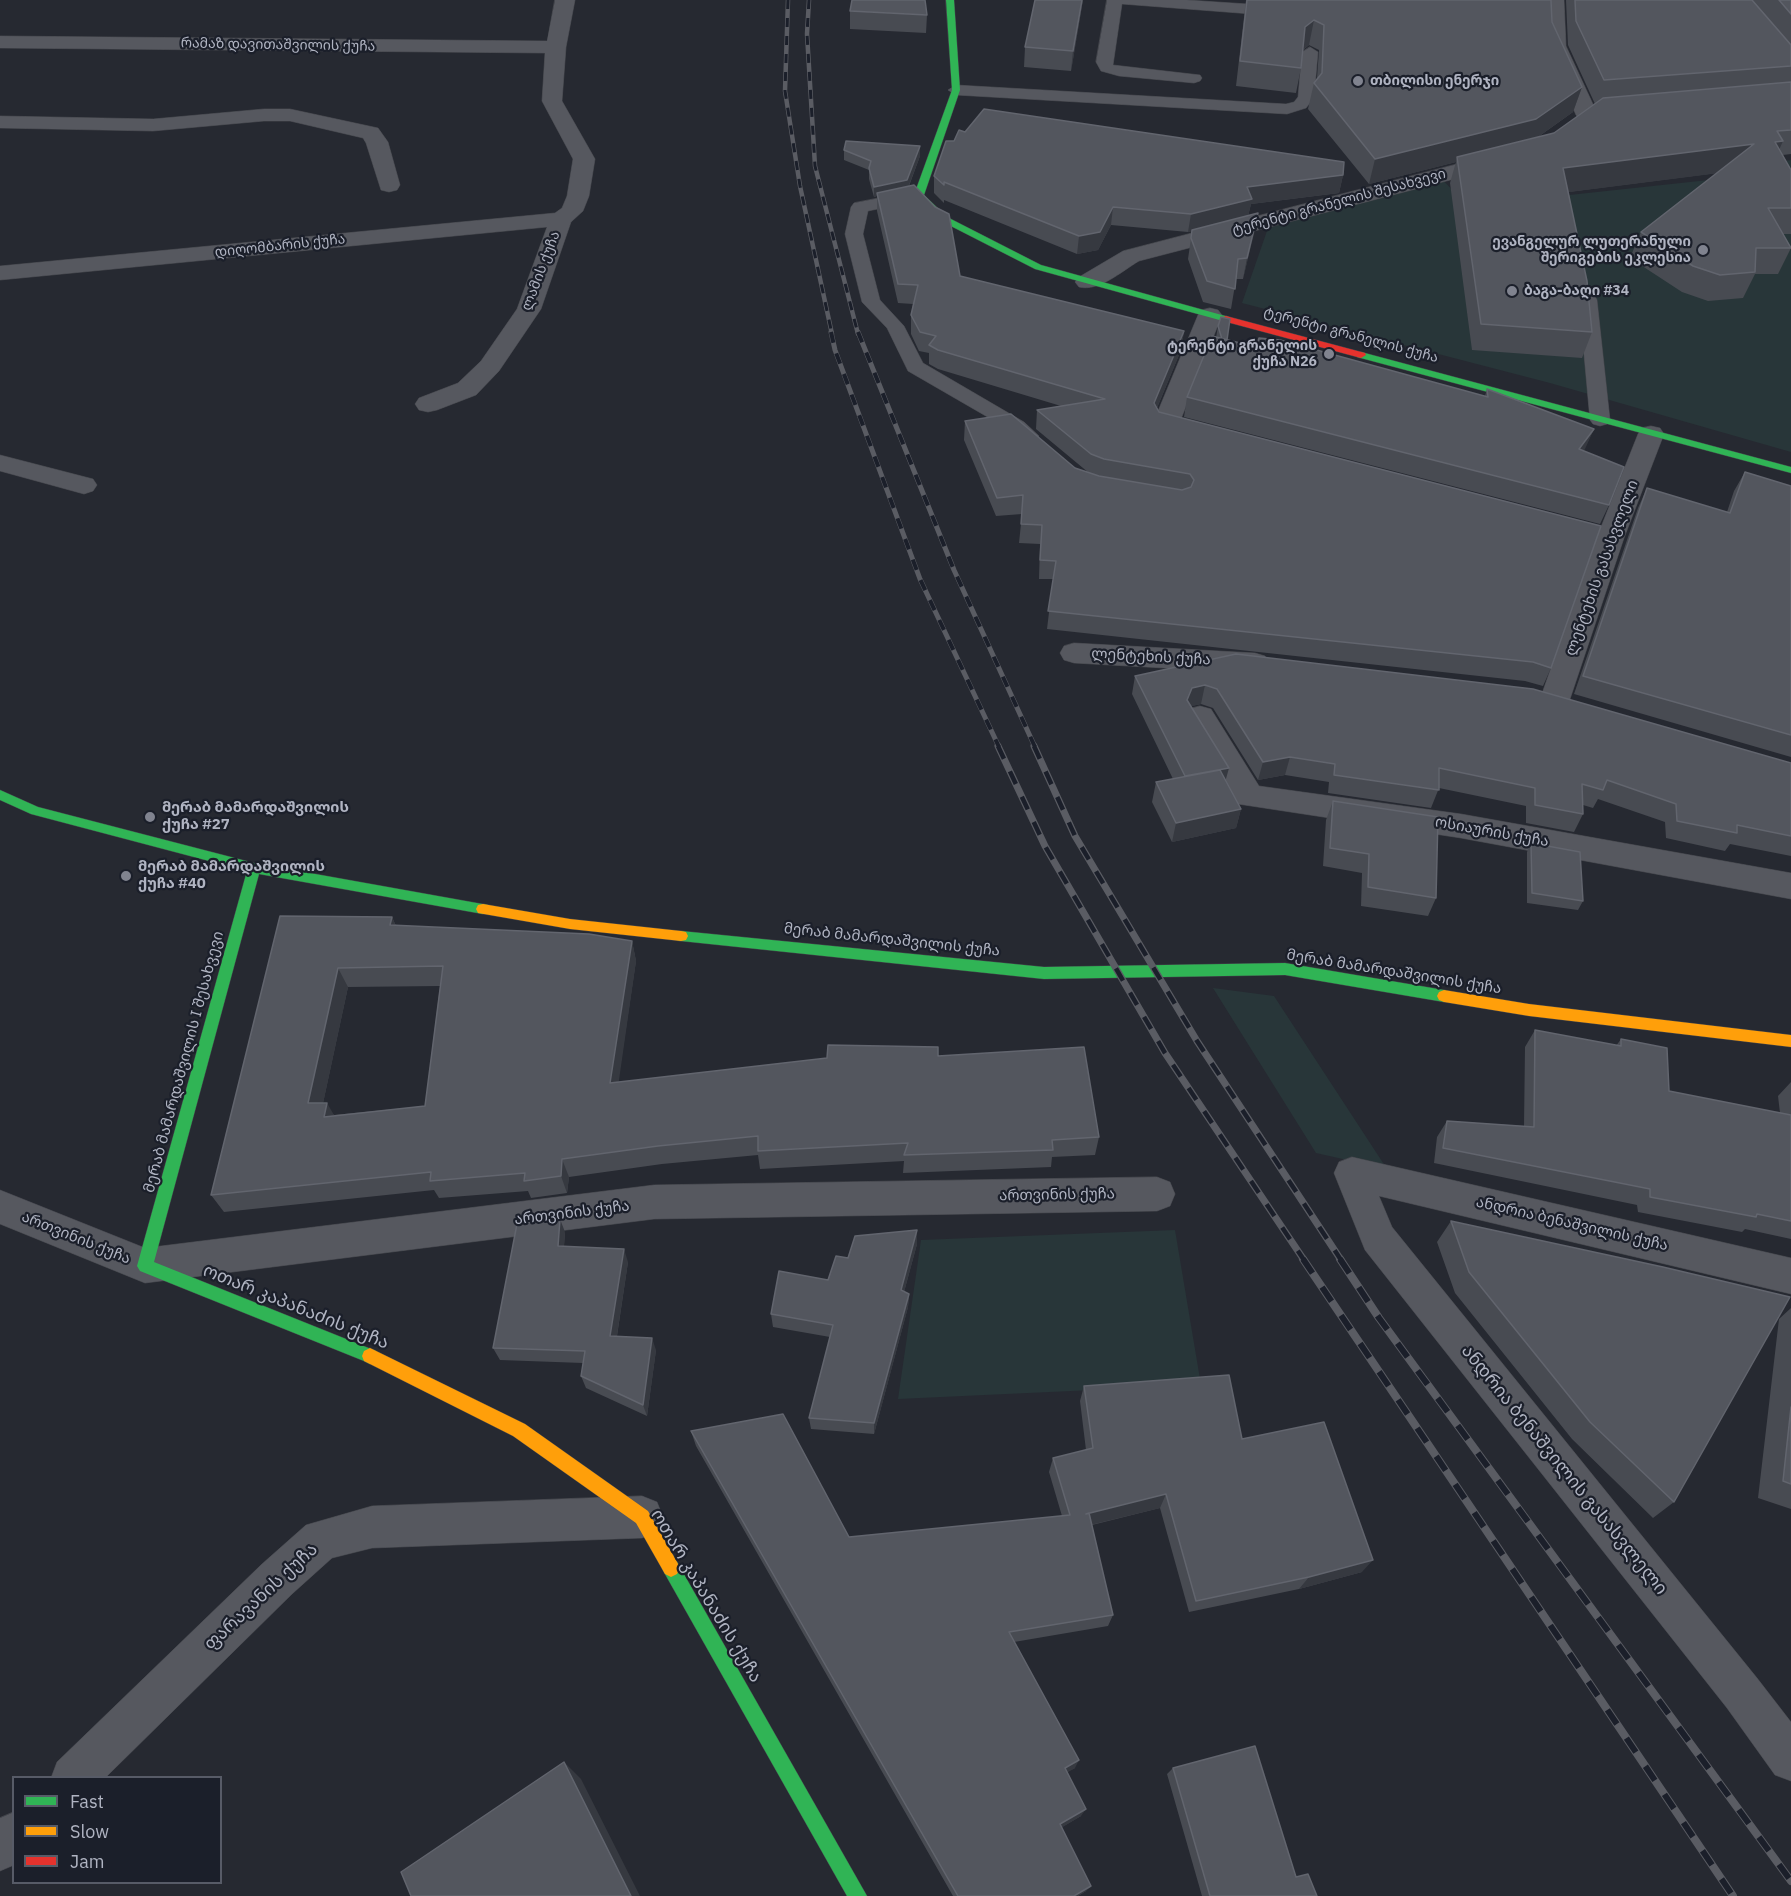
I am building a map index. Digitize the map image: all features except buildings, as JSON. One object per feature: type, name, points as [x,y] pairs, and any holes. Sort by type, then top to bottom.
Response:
[{"type":"street","name":"ლამის ქუჩა","points":[[428,404],[467,389],[490,366],[530,309],[561,219],[572,211],[578,196],[584,159],[552,101],[556,47],[566,0]]},
{"type":"street","points":[[919,195],[956,90],[950,0]]},
{"type":"street","points":[[1554,0],[1556,46],[1578,121],[1609,113]]},
{"type":"street","name":"რამაზ დავითაშვილის ქუჩა","points":[[0,42],[556,47]]},
{"type":"street","points":[[0,122],[153,125],[264,115],[290,115],[370,133],[377,142],[389,185]]},
{"type":"street","name":"ტერენტი გრანელის შესახვევი","points":[[1087,282],[1131,256],[1515,156]]},
{"type":"street","name":"ტერენტი გრანელის ქუჩა","points":[[919,195],[944,219],[1038,267],[1791,470]]},
{"type":"street","name":"დიღომბარის ქუჩა","points":[[0,273],[561,219]]},
{"type":"street","points":[[1210,315],[1166,423],[1223,438]]},
{"type":"street","name":"ლენტეხის გასასვლელი","points":[[1525,694],[1566,705],[1610,538],[1652,434]]},
{"type":"street","points":[[0,463],[84,485]]},
{"type":"street","points":[[1531,518],[1610,538]]},
{"type":"street","name":"ლენტეხის ქუჩა","points":[[1074,653],[1233,661],[1279,666]]},
{"type":"street","name":"ოსიაურის ქუჩა","points":[[1200,717],[1249,796],[1461,826],[1791,886]]},
{"type":"street","name":"მერაბ მამარდაშვილის ქუჩა","points":[[0,795],[35,811],[254,868],[570,924],[1044,973],[1285,969],[1529,1010],[1791,1041]]},
{"type":"street","name":"მერაბ მამარდაშვილის I შესახვევი","points":[[145,1266],[254,868]]},
{"type":"street","name":"ანდრია ბენაშვილის ქუჩა","points":[[1352,1173],[1791,1276]]},
{"type":"street","name":"ანდრია ბენაშვილის გასასვლელი","points":[[1352,1173],[1378,1238],[1734,1684],[1791,1759]]},
{"type":"street","name":"ართვინის ქუჩა","points":[[0,1207],[145,1266],[654,1202],[1157,1194]]},
{"type":"street","name":"ოთარ კაპანაძის ქუჩა","points":[[145,1266],[383,1362],[508,1425],[642,1518],[858,1896]]},
{"type":"street","name":"ფარავანის ქუჩა","points":[[75,1776],[277,1579],[321,1540],[372,1527],[642,1518]]},
{"type":"street","points":[[0,1848],[12,1837]]},
{"type":"lane","points":[[1115,0],[1104,62],[1107,68],[1119,72],[1194,78]]},
{"type":"lane","points":[[1123,0],[1294,13]]},
{"type":"lane","points":[[956,90],[1287,109],[1300,105],[1306,98],[1311,52]]},
{"type":"lane","points":[[919,195],[860,207],[854,234],[871,302],[895,326],[915,367],[1017,426],[1044,449]]},
{"type":"lane","points":[[1588,300],[1600,420]]},
{"type":"shaded area","points":[[1791,160],[1791,452],[1550,383],[1242,303],[1268,228],[1442,179],[1467,206],[1783,172],[1777,162]]},
{"type":"shaded area","points":[[1213,988],[1274,996],[1387,1169],[1316,1153]]},
{"type":"shaded area","points":[[1175,1230],[1201,1385],[898,1399],[921,1240]]},
{"type":"railway","points":[[788,0],[785,91],[800,186],[832,334]]},
{"type":"railway","points":[[809,0],[807,34],[815,166],[858,334]]},
{"type":"railway","points":[[831,332],[835,350],[920,579],[999,747]]},
{"type":"railway","points":[[858,332],[954,570],[1035,747]]},
{"type":"railway","points":[[998,746],[1045,846],[1165,1053],[1304,1260]]},
{"type":"railway","points":[[1034,746],[1075,836],[1197,1041],[1341,1260]]},
{"type":"railway","points":[[1303,1259],[1733,1896]]},
{"type":"railway","points":[[1340,1259],[1379,1318],[1791,1881]]},
{"type":"traffic: fast","points":[[950,0],[956,90],[919,195],[944,219],[1038,267],[1226,319]]},
{"type":"traffic: fast","points":[[1361,355],[1791,470]]},
{"type":"traffic: fast","points":[[0,795],[35,811],[254,868],[483,909]]},
{"type":"traffic: fast","points":[[254,868],[145,1266],[370,1356]]},
{"type":"traffic: fast","points":[[681,936],[1044,973],[1285,969],[1444,996]]},
{"type":"traffic: fast","points":[[671,1568],[858,1896]]},
{"type":"traffic: slow","points":[[483,909],[570,924],[681,936]]},
{"type":"traffic: slow","points":[[1444,996],[1529,1010],[1791,1041]]},
{"type":"traffic: slow","points":[[370,1356],[519,1430],[642,1517],[671,1568]]},
{"type":"traffic: jam","points":[[1226,319],[1361,355]]},
{"type":"place","name":"თბილისი ენერჯი","points":[[1358,81]]},
{"type":"place","name":"ევანგელურ ლუთერანული შერიგების ეკლესია","points":[[1703,250]]},
{"type":"place","name":"ბაგა-ბაღი #34","points":[[1512,291]]},
{"type":"place","name":"ტერენტი გრანელის ქუჩა N26","points":[[1329,354]]},
{"type":"place","name":"მერაბ მამარდაშვილის ქუჩა #27","points":[[150,817]]},
{"type":"place","name":"მერაბ მამარდაშვილის ქუჩა #40","points":[[126,876]]}]
